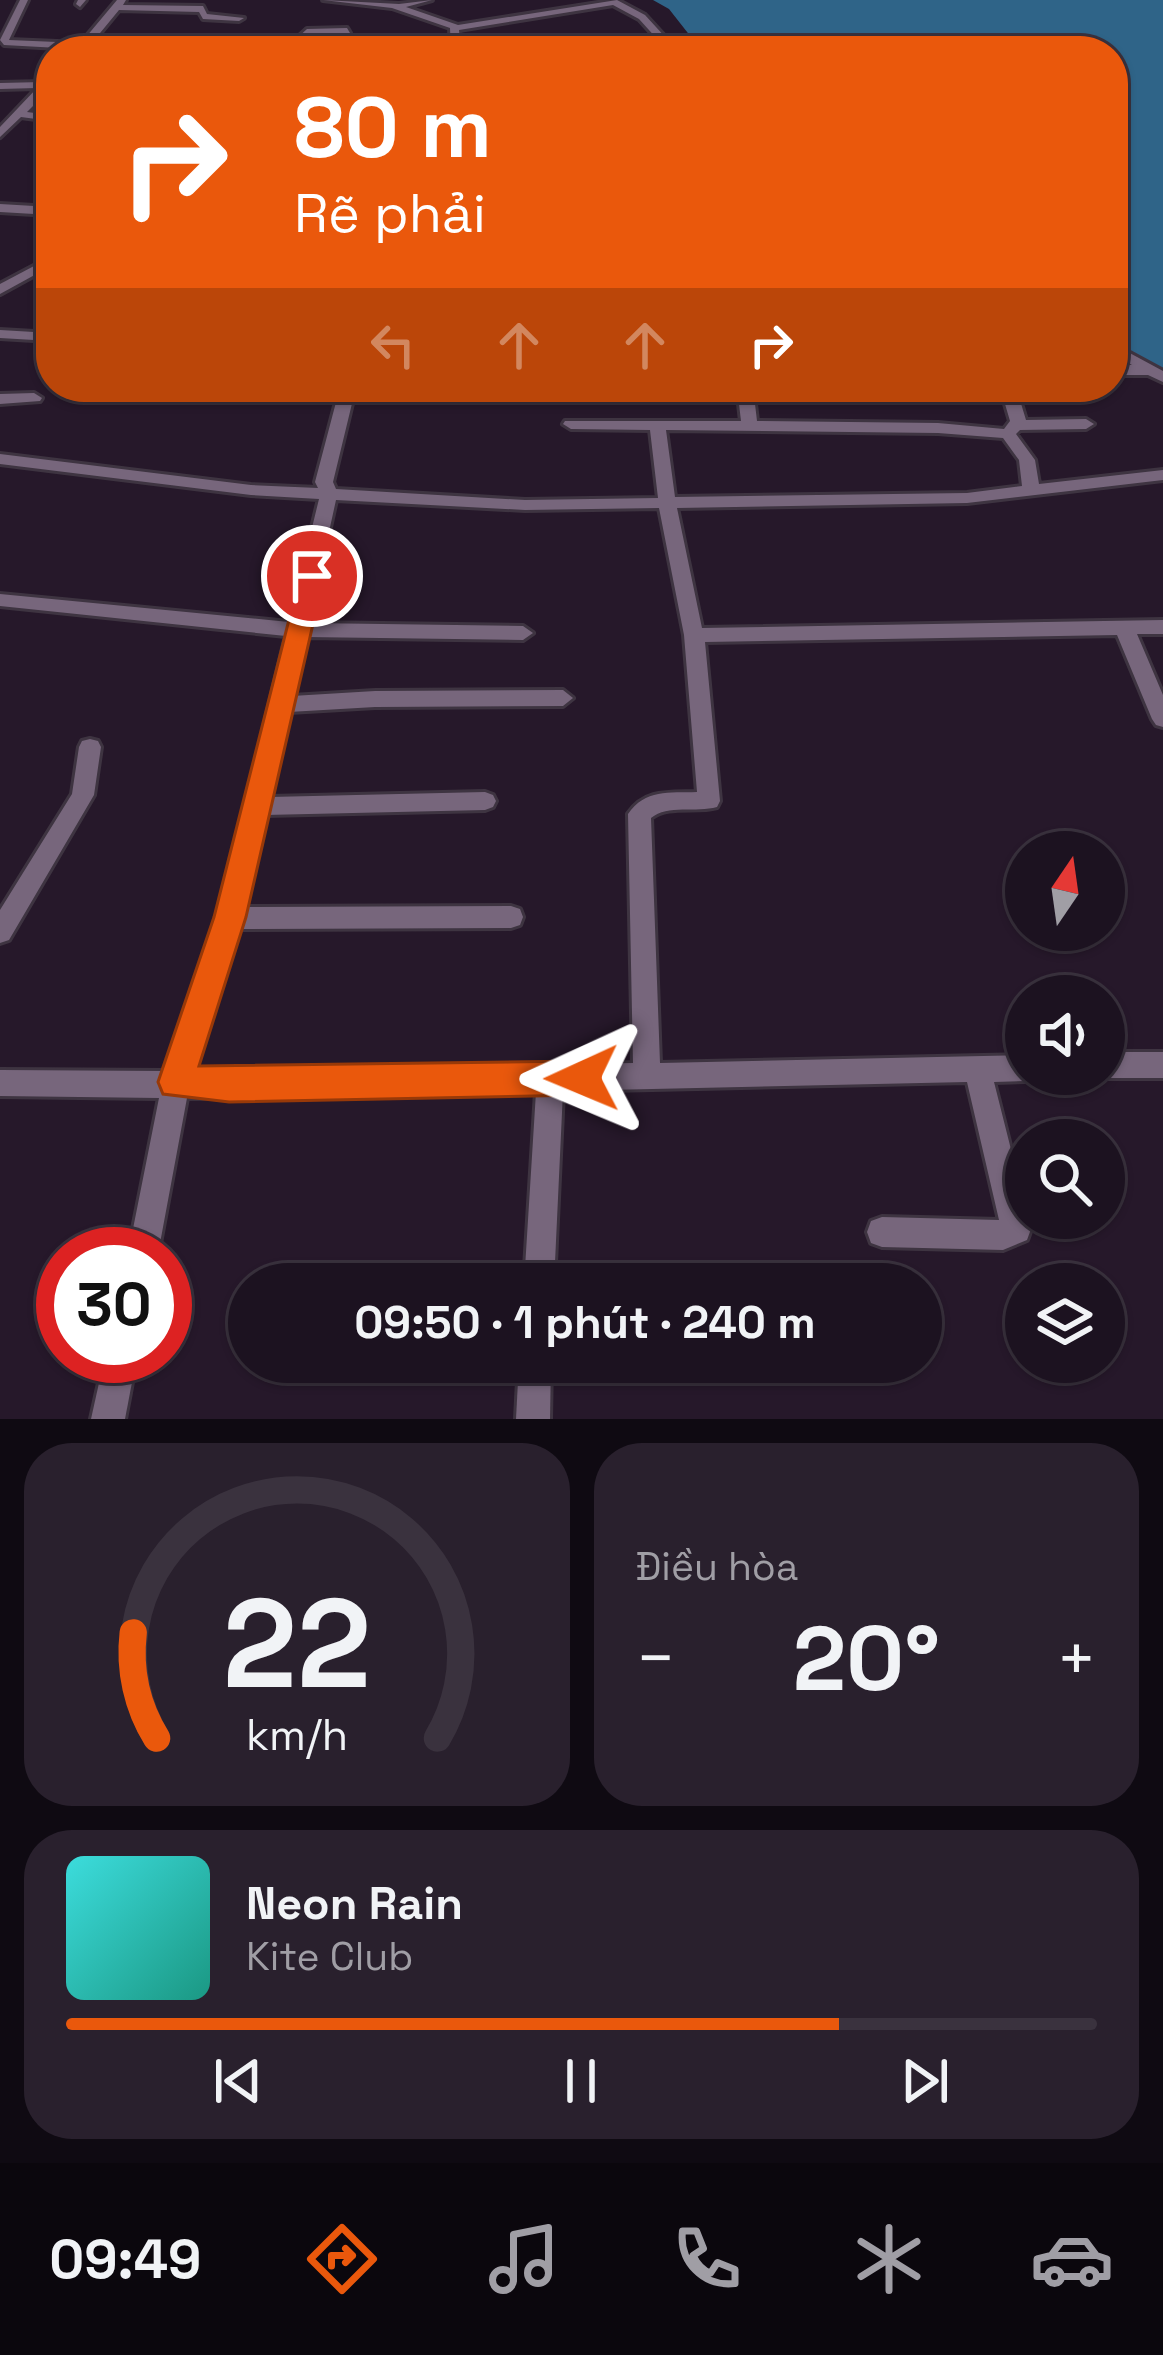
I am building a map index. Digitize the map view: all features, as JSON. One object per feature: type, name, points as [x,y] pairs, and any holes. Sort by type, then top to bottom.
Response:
[{"type":"street","points":[[24,0],[4,41],[36,45]]},
{"type":"street","points":[[327,0],[397,6],[456,28],[612,1],[642,17],[660,36]]},
{"type":"street","points":[[397,6],[428,0]]},
{"type":"street","points":[[92,36],[119,3],[204,9],[202,16],[238,18]]},
{"type":"street","points":[[456,28],[456,36]]},
{"type":"street","points":[[304,36],[310,31],[347,32]]},
{"type":"street","points":[[0,86],[36,84]]},
{"type":"street","points":[[0,134],[36,96]]},
{"type":"street","points":[[19,114],[36,116]]},
{"type":"street","points":[[0,208],[36,210]]},
{"type":"street","points":[[0,290],[36,270]]},
{"type":"street","points":[[0,334],[36,336]]},
{"type":"street","points":[[1128,357],[1156,374]]},
{"type":"street","points":[[0,399],[34,398]]},
{"type":"street","points":[[147,1227],[176,1082],[230,917],[299,630],[329,494],[324,482],[344,402]]},
{"type":"street","points":[[747,402],[750,427]]},
{"type":"street","points":[[1009,402],[1012,429],[1027,460],[1031,489]]},
{"type":"street","points":[[571,424],[1012,429],[1086,424]]},
{"type":"street","points":[[647,1077],[638,822],[644,807],[654,802],[710,801],[694,635],[667,504],[658,428]]},
{"type":"street","points":[[0,459],[329,494],[525,505],[967,498],[1163,475]]},
{"type":"street","points":[[0,600],[299,630],[523,633]]},
{"type":"street","points":[[1124,627],[1163,718]]},
{"type":"street","points":[[694,635],[1163,627]]},
{"type":"street","points":[[279,705],[396,698],[563,698]]},
{"type":"street","points":[[0,932],[83,795],[90,747]]},
{"type":"street","points":[[256,806],[484,801]]},
{"type":"street","points":[[230,917],[511,917]]},
{"type":"street","points":[[1125,1065],[1163,1065]]},
{"type":"street","points":[[0,1082],[229,1085],[1005,1070]]},
{"type":"street","points":[[882,1232],[1003,1235],[1016,1229],[978,1071]]},
{"type":"street","points":[[540,1263],[550,1079]]},
{"type":"street","points":[[108,1419],[115,1383]]},
{"type":"street","points":[[533,1419],[535,1383]]},
{"type":"water","points":[[653,0],[1163,0],[1163,372],[1128,350],[1128,36],[690,36],[669,9]]},
{"type":"route","points":[[312,576],[230,917],[176,1082],[582,1078]]}]
